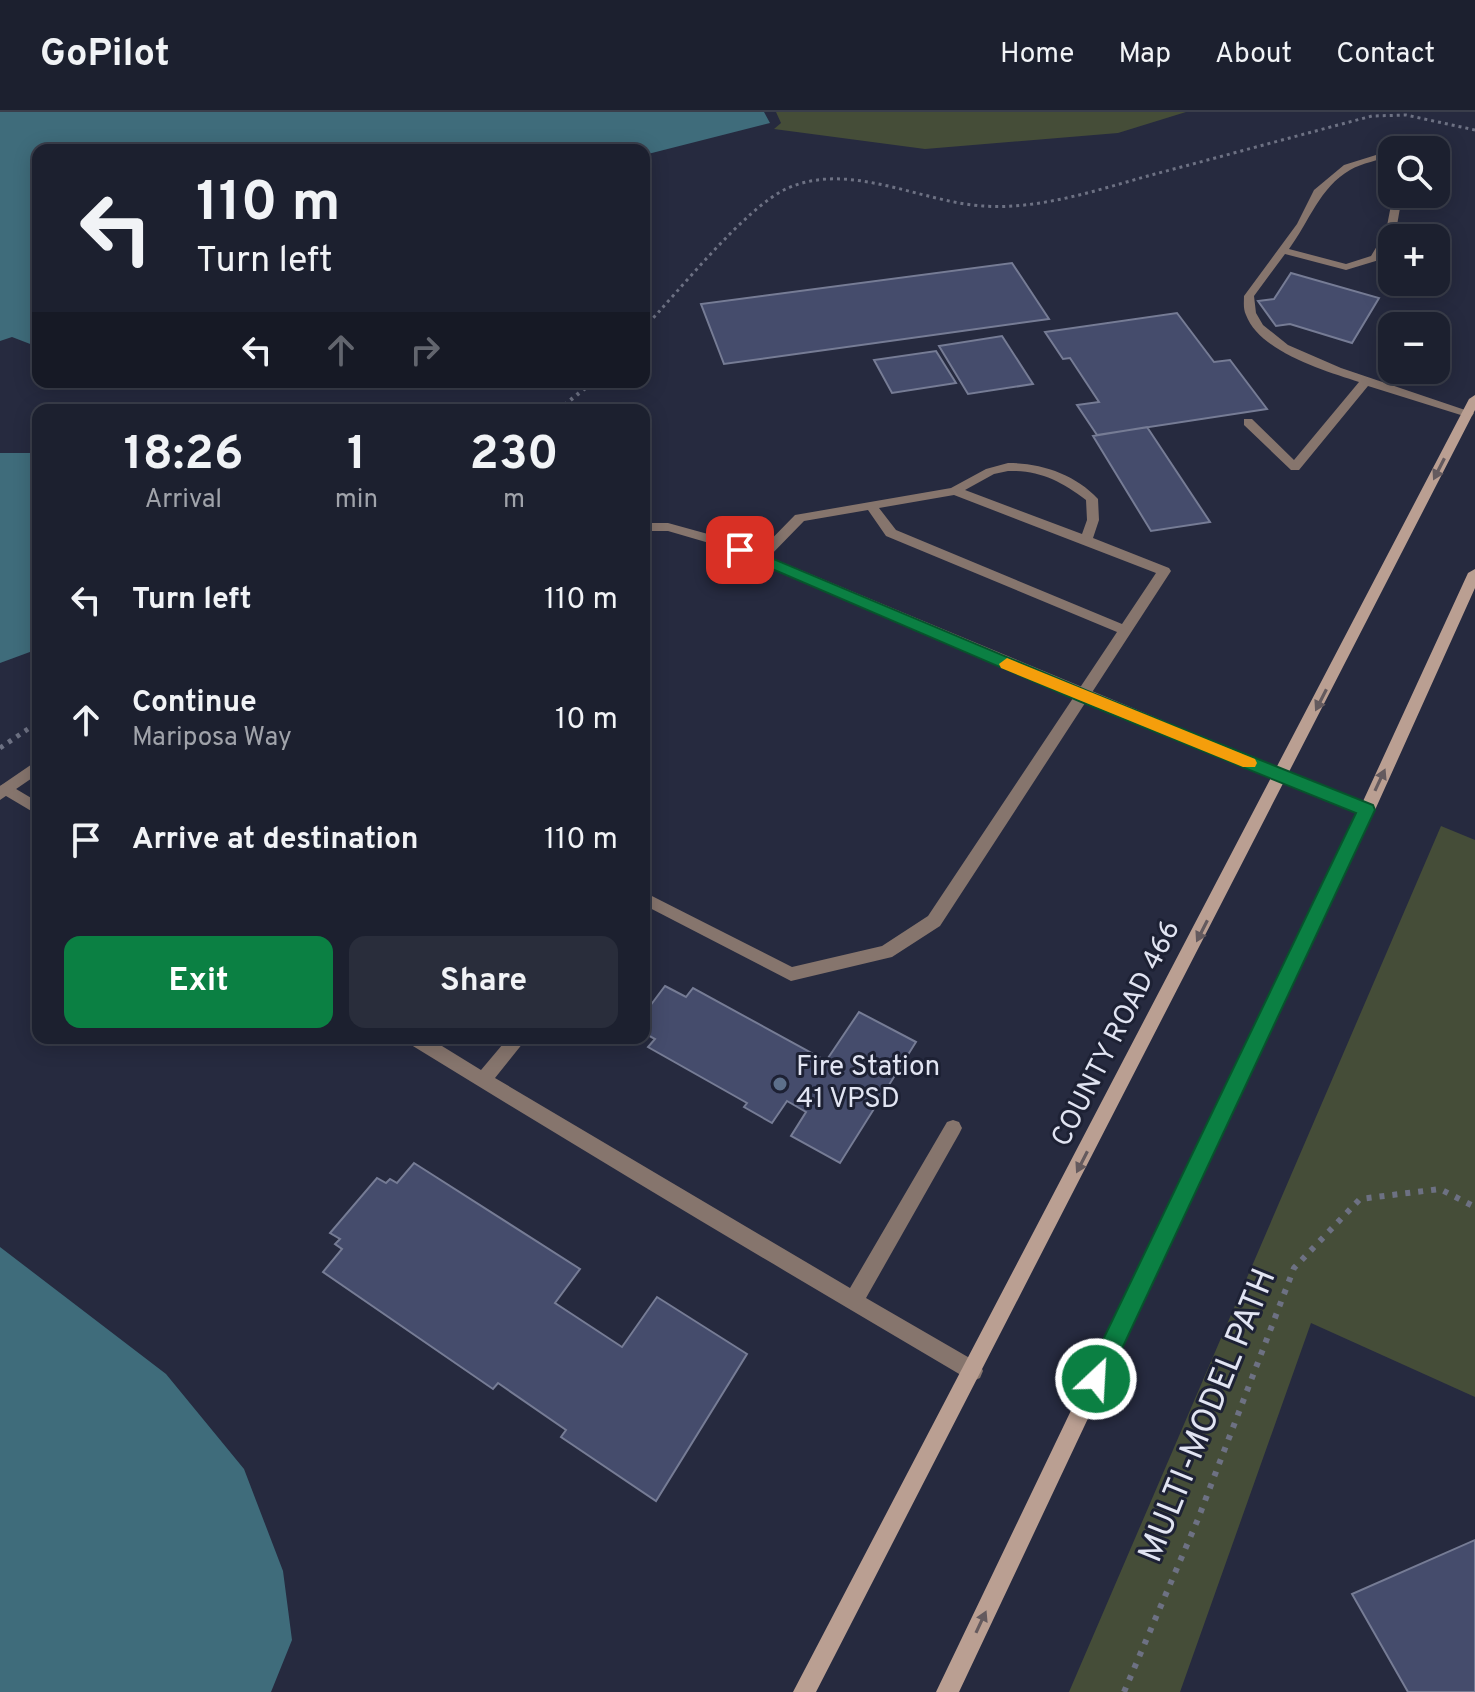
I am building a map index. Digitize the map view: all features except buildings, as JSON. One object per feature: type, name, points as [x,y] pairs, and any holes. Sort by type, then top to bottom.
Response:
[{"type":"main road","name":"COUNTY ROAD 466","points":[[804,1692],[1472,406]]},
{"type":"main road","points":[[947,1692],[1367,810],[1475,573]]},
{"type":"street","points":[[1378,157],[1347,167],[1318,192],[1302,224],[1249,296],[1251,317],[1273,340],[1306,360],[1366,381],[1472,406]]},
{"type":"street","points":[[1281,250],[1346,267],[1375,258],[1391,231],[1395,208]]},
{"type":"street","points":[[1248,422],[1295,467],[1366,381]]},
{"type":"street","points":[[760,558],[800,518],[955,491],[973,477],[998,468],[1027,466],[1068,478],[1092,499],[1093,520],[1086,540]]},
{"type":"street","points":[[650,901],[791,974],[886,952],[934,921],[1085,697],[1164,571],[955,491]]},
{"type":"street","points":[[871,506],[891,533],[1126,631]]},
{"type":"street","points":[[650,528],[691,532],[760,558],[1085,697],[1367,810]]},
{"type":"street","points":[[32,770],[3,792],[32,806]]},
{"type":"street","points":[[424,1044],[973,1371]]},
{"type":"street","points":[[483,1080],[513,1044]]},
{"type":"street","points":[[853,1302],[953,1128]]},
{"type":"path","points":[[650,322],[762,203],[780,189],[804,181],[865,180],[944,202],[984,206],[1030,204],[1078,195],[1372,116],[1406,115],[1475,130]]},
{"type":"path","points":[[566,404],[586,388]]},
{"type":"path","points":[[0,748],[32,726]]},
{"type":"path","name":"MULTI-MODEL PATH","points":[[1124,1692],[1198,1519],[1294,1268],[1360,1199],[1440,1189],[1475,1207]]},
{"type":"green space","points":[[776,112],[1186,112],[1118,133],[925,149],[774,129],[781,123]]},
{"type":"green space","points":[[1441,826],[1475,840],[1475,1397],[1311,1323],[1180,1692],[1069,1692]]},
{"type":"water","points":[[0,112],[764,112],[770,123],[650,153],[650,144],[32,144],[32,345],[12,337],[0,341]]},
{"type":"water","points":[[0,453],[32,453],[32,651],[0,663]]},
{"type":"water","points":[[0,1247],[166,1374],[244,1469],[283,1571],[292,1640],[271,1692],[0,1692]]},
{"type":"slow traffic","points":[[1007,664],[1249,763]]},
{"type":"place","name":"Fire Station 41 VPSD","points":[[780,1084]]},
{"type":"route","points":[[740,550],[1085,697],[1367,810],[1096,1379]]}]
